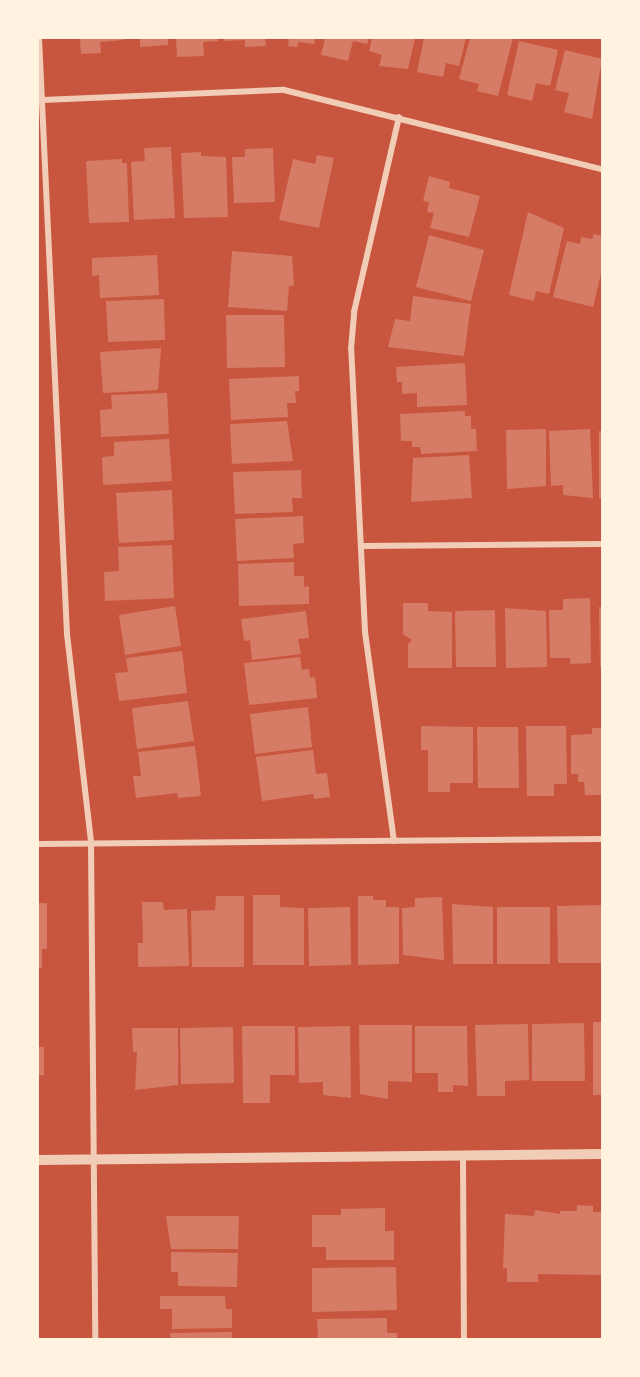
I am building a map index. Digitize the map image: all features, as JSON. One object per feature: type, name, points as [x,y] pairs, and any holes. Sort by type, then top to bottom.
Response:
[{"type":"street","points":[[39,38],[67,634],[91,843],[95,1340]]},
{"type":"street","points":[[42,100],[267,89],[304,93],[603,169]]},
{"type":"street","points":[[394,841],[369,665],[351,349],[354,312],[399,117]]},
{"type":"street","points":[[361,546],[603,544]]},
{"type":"street","points":[[38,844],[603,839]]},
{"type":"street","points":[[38,1160],[603,1155]]},
{"type":"street","points":[[463,1156],[464,1340]]},
{"type":"building","points":[[80,38],[123,38],[123,40],[100,42],[101,53],[81,54]]},
{"type":"building","points":[[140,38],[168,38],[168,45],[140,47]]},
{"type":"building","points":[[176,38],[217,38],[218,41],[203,42],[204,56],[177,57]]},
{"type":"building","points":[[224,38],[265,38],[266,46],[245,47],[245,40],[224,41]]},
{"type":"building","points":[[289,38],[315,38],[314,44],[298,42],[297,47],[288,46]]},
{"type":"building","points":[[325,38],[369,38],[367,44],[353,41],[348,61],[321,55]]},
{"type":"building","points":[[372,38],[415,38],[408,69],[379,66],[382,55],[369,51]]},
{"type":"building","points":[[424,38],[466,38],[459,66],[446,63],[443,77],[417,72]]},
{"type":"building","points":[[470,38],[513,38],[498,96],[477,91],[479,84],[459,79]]},
{"type":"building","points":[[519,41],[558,50],[550,86],[536,83],[532,101],[507,95]]},
{"type":"building","points":[[565,50],[602,59],[592,119],[564,112],[569,93],[555,90]]},
{"type":"building","points":[[171,147],[175,218],[134,220],[131,162],[145,161],[144,148]]},
{"type":"building","points":[[273,148],[275,202],[234,203],[232,157],[245,157],[245,149]]},
{"type":"building","points":[[201,152],[201,156],[226,157],[228,217],[184,218],[181,153]]},
{"type":"building","points":[[317,155],[334,158],[319,228],[279,220],[293,159],[315,164]]},
{"type":"building","points":[[122,159],[122,163],[127,163],[129,222],[89,223],[86,161]]},
{"type":"building","points":[[429,176],[450,182],[449,188],[480,196],[469,237],[430,228],[434,213],[427,212],[429,202],[423,201]]},
{"type":"building","points":[[528,212],[564,228],[549,294],[536,291],[534,301],[509,295]]},
{"type":"building","points":[[594,234],[602,236],[602,269],[593,307],[553,297],[567,241],[580,244],[581,237],[592,239]]},
{"type":"building","points":[[429,235],[484,250],[471,301],[416,287]]},
{"type":"building","points":[[232,251],[292,256],[294,286],[289,286],[287,311],[228,307]]},
{"type":"building","points":[[157,255],[159,295],[100,298],[99,275],[92,276],[92,258]]},
{"type":"building","points":[[413,296],[471,304],[464,356],[388,347],[395,319],[410,321]]},
{"type":"building","points":[[164,299],[165,340],[108,342],[106,301]]},
{"type":"building","points":[[226,315],[284,315],[285,367],[227,368]]},
{"type":"building","points":[[161,348],[158,390],[103,393],[100,352]]},
{"type":"building","points":[[465,363],[467,405],[417,407],[417,393],[402,394],[402,382],[397,382],[396,367]]},
{"type":"building","points":[[299,376],[299,391],[295,391],[296,403],[287,403],[288,417],[231,420],[229,379]]},
{"type":"building","points":[[167,393],[169,434],[101,437],[100,410],[112,409],[111,395]]},
{"type":"building","points":[[465,411],[465,416],[471,416],[471,429],[476,429],[477,451],[421,454],[420,447],[412,447],[412,441],[401,441],[400,414]]},
{"type":"building","points":[[287,421],[293,461],[232,464],[230,424]]},
{"type":"building","points":[[546,429],[546,486],[507,489],[506,430]]},
{"type":"building","points":[[590,429],[593,498],[563,495],[563,485],[551,486],[549,431]]},
{"type":"building","points":[[599,431],[602,431],[602,498],[599,498]]},
{"type":"building","points":[[169,439],[172,481],[103,485],[102,457],[114,456],[114,442]]},
{"type":"building","points":[[469,455],[472,498],[411,502],[413,458]]},
{"type":"building","points":[[301,470],[302,498],[292,498],[293,512],[235,514],[233,472]]},
{"type":"building","points":[[172,490],[174,540],[119,543],[116,493]]},
{"type":"building","points":[[303,516],[304,543],[293,544],[294,558],[237,561],[235,519]]},
{"type":"building","points":[[172,545],[174,598],[105,601],[104,572],[119,571],[118,547]]},
{"type":"building","points":[[294,562],[294,576],[304,576],[304,587],[309,586],[309,604],[239,606],[238,564]]},
{"type":"building","points":[[590,598],[591,663],[570,664],[570,658],[550,658],[549,610],[563,610],[563,599]]},
{"type":"building","points":[[403,603],[428,603],[428,611],[452,612],[452,668],[408,668],[408,644],[412,640],[403,634]]},
{"type":"building","points":[[175,606],[181,646],[125,655],[119,615]]},
{"type":"building","points":[[599,607],[602,607],[602,667],[600,667]]},
{"type":"building","points":[[505,608],[546,611],[547,667],[506,668]]},
{"type":"building","points":[[495,610],[496,667],[456,667],[455,611]]},
{"type":"building","points":[[306,611],[309,638],[298,639],[301,654],[252,660],[250,640],[244,641],[241,619]]},
{"type":"building","points":[[182,651],[187,693],[119,701],[115,673],[128,672],[126,658]]},
{"type":"building","points":[[300,657],[302,670],[309,669],[310,678],[315,677],[317,698],[249,705],[244,663]]},
{"type":"building","points":[[188,701],[194,741],[137,749],[132,708]]},
{"type":"building","points":[[308,707],[312,747],[255,754],[250,714]]},
{"type":"building","points":[[421,726],[473,727],[473,783],[450,783],[450,792],[428,792],[428,750],[421,750]]},
{"type":"building","points":[[526,726],[566,726],[567,784],[554,784],[554,796],[527,796]]},
{"type":"building","points":[[477,727],[518,727],[519,788],[478,788]]},
{"type":"building","points":[[592,728],[602,728],[602,795],[585,795],[584,782],[578,782],[578,774],[571,774],[571,735],[592,734]]},
{"type":"building","points":[[195,746],[201,796],[178,798],[177,793],[136,798],[133,776],[141,776],[138,752]]},
{"type":"building","points":[[313,750],[316,774],[327,773],[330,797],[314,799],[313,794],[262,801],[256,757]]},
{"type":"building","points":[[253,895],[280,895],[280,907],[304,908],[304,965],[253,965]]},
{"type":"building","points":[[216,896],[244,896],[244,967],[192,967],[191,911],[215,910]]},
{"type":"building","points":[[358,896],[373,896],[373,900],[386,900],[386,907],[399,907],[399,964],[358,965]]},
{"type":"building","points":[[442,897],[444,960],[403,955],[402,908],[415,907],[415,898]]},
{"type":"building","points":[[142,902],[163,902],[164,910],[187,909],[189,966],[138,967],[138,943],[143,943]]},
{"type":"building","points":[[38,903],[47,903],[47,949],[42,949],[42,968],[38,968]]},
{"type":"building","points":[[452,904],[493,907],[493,964],[453,964]]},
{"type":"building","points":[[602,905],[602,963],[558,963],[557,906]]},
{"type":"building","points":[[350,907],[351,965],[309,966],[308,908]]},
{"type":"building","points":[[497,907],[550,907],[550,964],[497,964]]},
{"type":"building","points":[[593,1022],[602,1022],[602,1095],[593,1095]]},
{"type":"building","points":[[584,1023],[585,1081],[532,1081],[532,1024]]},
{"type":"building","points":[[528,1024],[529,1080],[505,1081],[505,1096],[477,1096],[475,1025]]},
{"type":"building","points":[[359,1025],[412,1025],[412,1082],[388,1081],[388,1099],[360,1094]]},
{"type":"building","points":[[242,1026],[295,1026],[295,1075],[270,1075],[270,1103],[243,1103]]},
{"type":"building","points":[[350,1026],[351,1098],[323,1095],[323,1082],[299,1083],[298,1027]]},
{"type":"building","points":[[415,1026],[467,1026],[468,1086],[453,1085],[453,1092],[438,1092],[438,1073],[415,1073]]},
{"type":"building","points":[[233,1027],[234,1083],[181,1084],[180,1028]]},
{"type":"building","points":[[132,1028],[178,1028],[178,1085],[135,1090],[137,1052],[133,1052]]},
{"type":"building","points":[[38,1047],[44,1047],[44,1075],[38,1075]]},
{"type":"building","points":[[577,1205],[593,1206],[593,1212],[602,1212],[602,1275],[538,1274],[538,1282],[507,1282],[507,1268],[503,1268],[505,1214],[534,1216],[535,1210],[560,1214],[560,1211],[577,1211]]},
{"type":"building","points":[[385,1208],[385,1231],[394,1231],[394,1260],[326,1260],[326,1247],[312,1247],[312,1215],[341,1215],[341,1209]]},
{"type":"building","points":[[166,1216],[239,1216],[238,1249],[171,1249]]},
{"type":"building","points":[[171,1252],[238,1253],[237,1287],[178,1286],[178,1272],[171,1272]]},
{"type":"building","points":[[396,1267],[397,1310],[312,1312],[312,1268]]},
{"type":"building","points":[[160,1296],[225,1296],[226,1309],[232,1309],[232,1328],[172,1329],[172,1309],[160,1309]]},
{"type":"building","points":[[387,1318],[387,1333],[397,1333],[397,1340],[318,1340],[317,1319]]},
{"type":"building","points":[[232,1332],[232,1340],[171,1340],[170,1333]]}]
